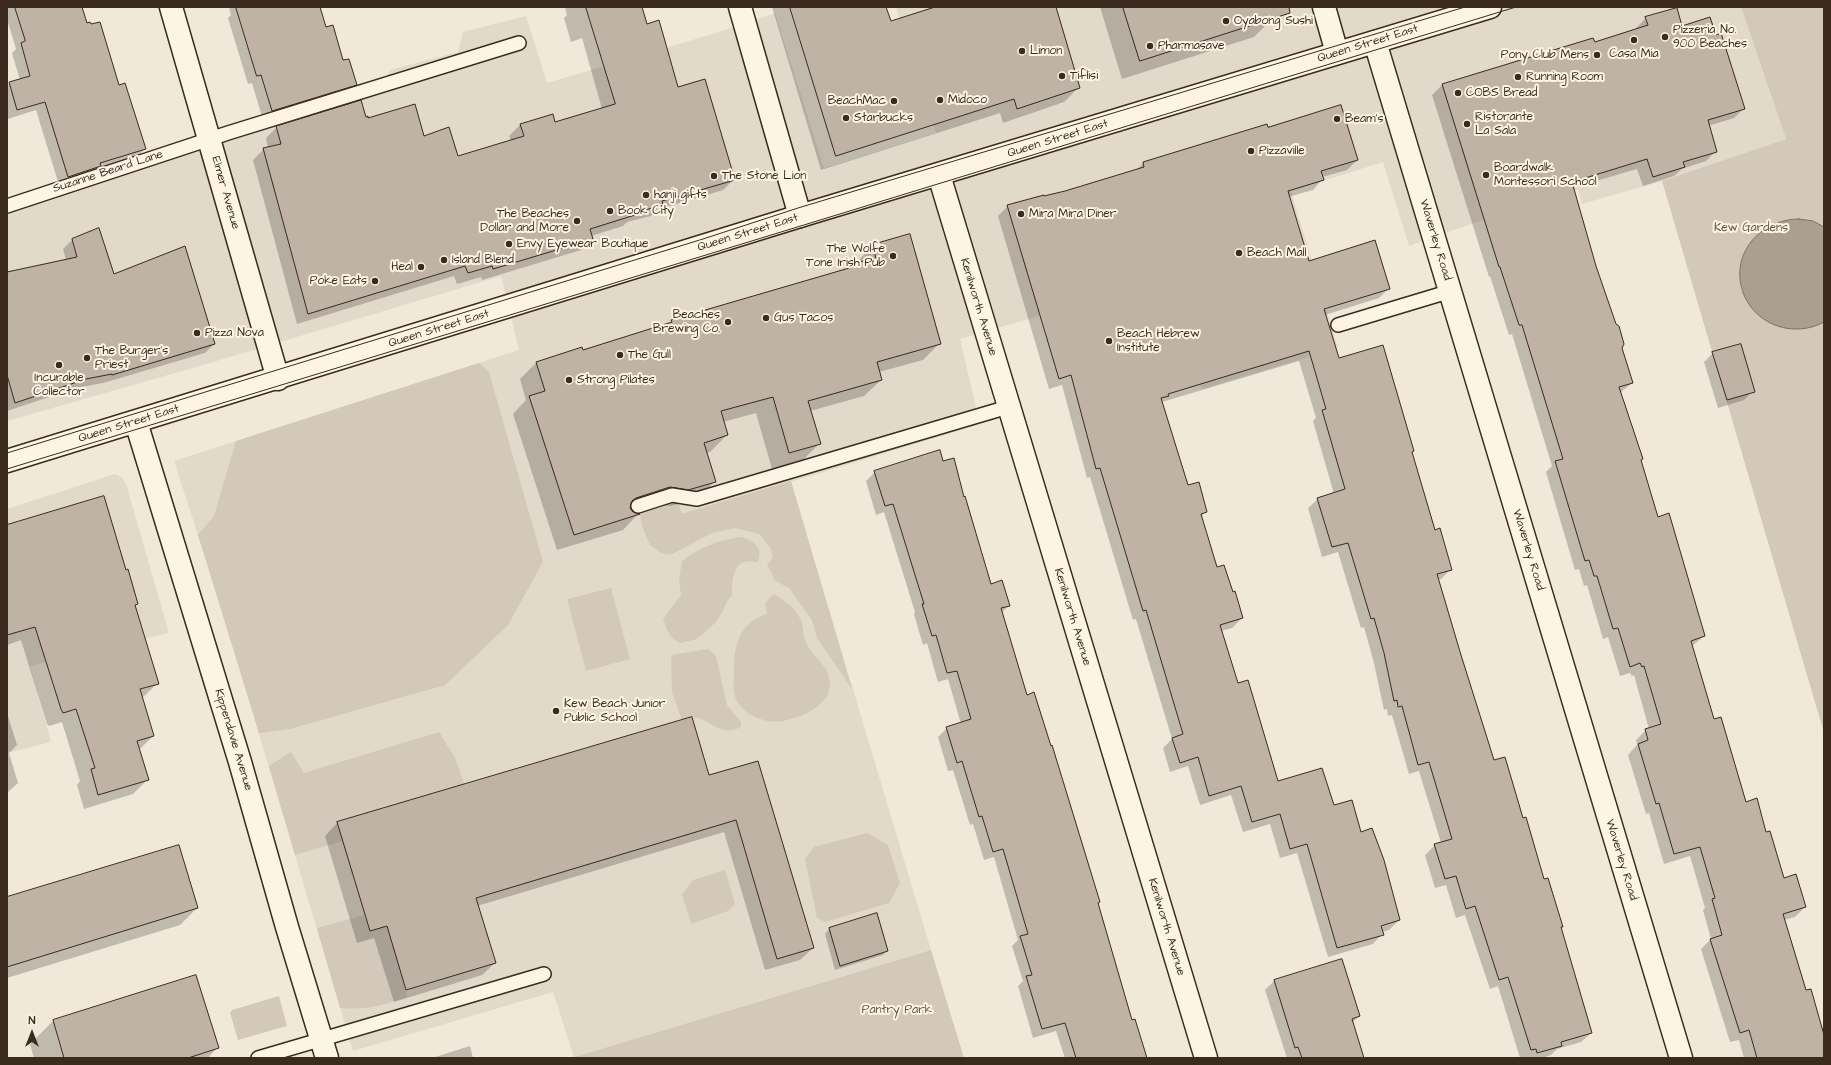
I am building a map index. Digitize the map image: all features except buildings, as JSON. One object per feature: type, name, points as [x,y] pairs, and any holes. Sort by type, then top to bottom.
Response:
[{"type":"street","name":"Elmer Avenue","points":[[171,7],[278,379]]},
{"type":"street","points":[[740,7],[800,216]]},
{"type":"street","points":[[1324,7],[1337,54]]},
{"type":"street","name":"Queen Street East","points":[[7,461],[278,379],[800,216],[1490,7]]},
{"type":"street","name":"Waverley Road","points":[[1376,42],[1681,1058]]},
{"type":"street","name":"Kenilworth Avenue","points":[[939,175],[1206,1058]]},
{"type":"street","name":"Kippendavie Avenue","points":[[136,422],[240,762],[287,927],[324,1049]]},
{"type":"lane","name":"Suzanne Beard Lane","points":[[7,206],[210,139],[519,44]]},
{"type":"lane","points":[[1338,325],[1451,291]]},
{"type":"lane","points":[[638,506],[672,495],[697,499],[1008,407]]},
{"type":"lane","points":[[258,1058],[324,1049],[544,974]]},
{"type":"shaded area","points":[[896,7],[1741,7],[1786,139],[1662,181],[1582,204],[1578,189],[1409,246],[1383,162],[1291,191],[1338,348],[1202,389],[1184,342],[1164,279],[960,339],[980,424],[791,482],[931,950],[574,1057],[553,992],[353,1051],[221,606],[174,461],[519,350],[501,276],[203,365],[7,421],[7,209],[184,152],[231,125],[386,77],[390,70],[458,52],[463,32],[526,16],[547,83],[716,33],[775,13],[824,168],[936,133]]},
{"type":"shaded area","points":[[1799,219],[1813,221],[1824,227],[1824,322],[1813,327],[1789,329],[1767,321],[1758,315],[1750,306],[1744,295],[1740,280],[1740,266],[1744,253],[1760,232],[1772,225]]},
{"type":"shaded area","points":[[115,474],[122,477],[126,484],[169,633],[30,666],[51,742],[7,753],[7,509]]},
{"type":"green space","name":"Kew Gardens","points":[[1741,7],[1824,7],[1824,733],[1662,181],[1786,139]]},
{"type":"green space","points":[[479,363],[489,372],[543,562],[508,625],[445,685],[290,729],[259,733],[198,535],[214,516],[236,441]]},
{"type":"green space","points":[[791,481],[852,689],[817,638],[812,620],[789,588],[774,580],[767,565],[773,558],[770,547],[759,534],[735,528],[712,533],[670,555],[661,553],[650,545],[642,526],[640,514],[678,502],[682,514]]},
{"type":"green space","points":[[742,537],[754,543],[758,548],[758,562],[743,562],[739,565],[734,575],[732,595],[715,623],[697,639],[680,643],[676,641],[669,633],[663,619],[681,595],[679,579],[682,561],[710,545],[725,540]]},
{"type":"green space","points":[[611,588],[630,659],[586,671],[567,599]]},
{"type":"green space","points":[[774,594],[791,606],[798,614],[806,642],[825,668],[829,677],[830,686],[828,694],[823,702],[816,708],[799,717],[782,721],[767,721],[752,716],[736,700],[734,693],[734,662],[740,636],[750,623],[767,614],[765,604]]},
{"type":"green space","points":[[708,649],[716,656],[727,705],[741,722],[741,727],[733,730],[720,729],[698,718],[691,717],[682,720],[672,692],[671,655]]},
{"type":"green space","points":[[439,732],[455,758],[465,785],[337,822],[343,841],[295,855],[269,766],[291,752],[304,773]]},
{"type":"green space","points":[[867,833],[888,845],[900,883],[889,903],[825,922],[817,918],[805,859],[814,847]]},
{"type":"green space","points":[[725,870],[735,904],[728,911],[691,924],[682,894],[693,880]]},
{"type":"green space","points":[[364,915],[370,931],[387,926],[407,997],[374,1007],[340,1008],[317,928]]},
{"type":"green space","name":"Pantry Park","points":[[931,950],[964,1058],[574,1058],[574,1057]]},
{"type":"green space","points":[[279,996],[287,1026],[238,1040],[230,1013],[232,1010]]},
{"type":"tram line","points":[[7,453],[703,239],[798,208],[1465,7]]},
{"type":"tram line","points":[[7,469],[1516,7]]},
{"type":"place","name":"Oyabong Sushi","points":[[1226,21]]},
{"type":"place","name":"Pizzeria No. 900 Beaches","points":[[1665,37]]},
{"type":"place","name":"Casa Mia","points":[[1634,40]]},
{"type":"place","name":"Pharmasave","points":[[1150,46]]},
{"type":"place","name":"Limon","points":[[1022,51]]},
{"type":"place","name":"Pony Club Mens","points":[[1597,55]]},
{"type":"place","name":"Tiflisi","points":[[1062,76]]},
{"type":"place","name":"Running Room","points":[[1518,77]]},
{"type":"place","name":"COBS Bread","points":[[1458,93]]},
{"type":"place","name":"Midoco","points":[[940,100]]},
{"type":"place","name":"BeachMac","points":[[894,101]]},
{"type":"place","name":"Starbucks","points":[[846,118]]},
{"type":"place","name":"Beam's","points":[[1337,119]]},
{"type":"place","name":"Ristorante La Sala","points":[[1467,124]]},
{"type":"place","name":"Pizzaville","points":[[1251,151]]},
{"type":"place","name":"Boardwalk Montessori School","points":[[1486,175]]},
{"type":"place","name":"The Stone Lion","points":[[714,176]]},
{"type":"place","name":"hanji gifts","points":[[646,195]]},
{"type":"place","name":"Book City","points":[[610,211]]},
{"type":"place","name":"Mira Mira Diner","points":[[1021,214]]},
{"type":"place","name":"The Beaches Dollar and More","points":[[577,221]]},
{"type":"place","name":"Envy Eyewear Boutique","points":[[509,244]]},
{"type":"place","name":"Beach Mall","points":[[1239,253]]},
{"type":"place","name":"The Wolfe Tone Irish Pub","points":[[893,256]]},
{"type":"place","name":"Island Blend","points":[[444,260]]},
{"type":"place","name":"Heal","points":[[421,267]]},
{"type":"place","name":"Poke Eats","points":[[375,281]]},
{"type":"place","name":"Gus Tacos","points":[[766,318]]},
{"type":"place","name":"Beaches Brewing Co.","points":[[728,322]]},
{"type":"place","name":"Pizza Nova","points":[[197,333]]},
{"type":"place","name":"Beach Hebrew Institute","points":[[1109,341]]},
{"type":"place","name":"The Gull","points":[[620,355]]},
{"type":"place","name":"The Burger's Priest","points":[[87,358]]},
{"type":"place","name":"Incurable Collector","points":[[59,365]]},
{"type":"place","name":"Strong Pilates","points":[[569,380]]},
{"type":"place","name":"Kew Beach Junior Public School","points":[[556,711]]}]
